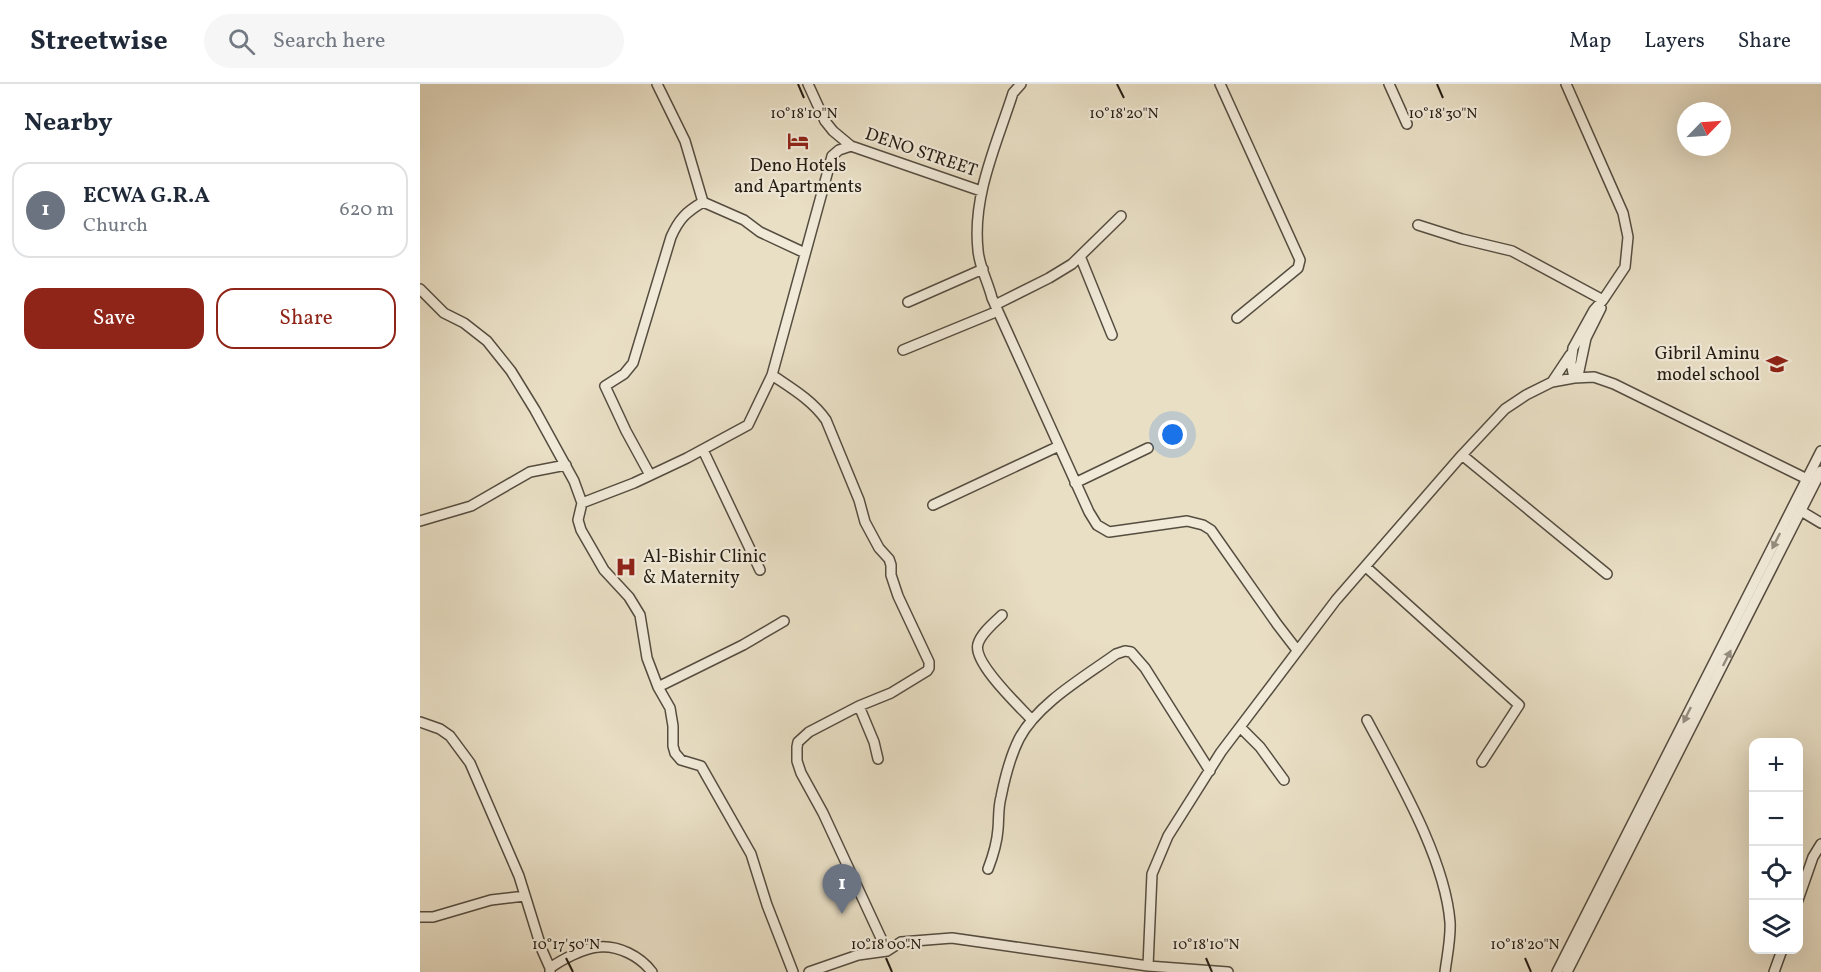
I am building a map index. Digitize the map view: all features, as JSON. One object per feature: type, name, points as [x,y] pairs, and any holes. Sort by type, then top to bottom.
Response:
[{"type":"street","points":[[657,84],[685,141],[703,202],[744,220],[760,232],[805,253]]},
{"type":"street","points":[[808,84],[825,121],[851,146]]},
{"type":"street","points":[[1021,84],[1013,93],[981,191],[977,248],[996,308],[1094,522],[1109,531],[1187,521],[1203,525],[1211,530],[1298,650]]},
{"type":"street","points":[[1220,84],[1300,260],[1298,268],[1237,318]]},
{"type":"street","points":[[1389,84],[1407,124]]},
{"type":"street","points":[[1566,84],[1623,213],[1628,237],[1625,267],[1577,338],[1572,354],[1571,368],[1574,378]]},
{"type":"street","points":[[582,503],[650,476],[748,425],[772,375],[832,156],[839,150],[851,146]]},
{"type":"street","name":"DENO STREET","points":[[851,146],[981,191]]},
{"type":"street","points":[[650,476],[605,386],[624,375],[633,363],[671,237],[678,222],[690,210],[703,202]]},
{"type":"street","points":[[903,350],[996,308],[1072,264],[1121,216]]},
{"type":"street","points":[[1418,225],[1512,251],[1603,300]]},
{"type":"street","points":[[1080,256],[1112,335]]},
{"type":"street","points":[[908,302],[983,269]]},
{"type":"street","points":[[420,289],[444,313],[464,323],[487,341],[512,371],[566,465],[582,503],[578,520],[581,530],[604,570],[636,606],[642,624],[647,658],[658,687],[670,708],[675,753],[681,760],[701,766],[751,854],[767,905],[793,972]]},
{"type":"street","points":[[1574,378],[1579,371],[1586,338],[1601,310],[1603,300]]},
{"type":"street","points":[[1552,382],[1572,354]]},
{"type":"street","points":[[1582,357],[1594,377]]},
{"type":"street","points":[[772,375],[807,400],[820,411],[826,420],[859,500],[865,522],[879,548],[889,560],[898,596],[929,662],[927,671],[891,693],[859,706],[803,736],[798,742],[796,753],[801,773],[823,813],[887,951]]},
{"type":"street","points":[[1148,966],[1152,874],[1168,836],[1240,727],[1336,600],[1505,409],[1552,382],[1594,377],[1614,384],[1807,479]]},
{"type":"street","points":[[933,505],[1059,446]]},
{"type":"street","points":[[1075,483],[1148,448]]},
{"type":"street","points":[[703,450],[760,570]]},
{"type":"street","points":[[1567,972],[1753,597],[1821,451]]},
{"type":"street","points":[[1462,455],[1607,574]]},
{"type":"street","points":[[420,521],[471,506],[530,472],[566,465]]},
{"type":"street","points":[[1557,972],[1821,471]]},
{"type":"street","points":[[1801,511],[1821,523]]},
{"type":"street","points":[[1366,567],[1519,705],[1482,762]]},
{"type":"street","points":[[1002,615],[985,633],[978,644],[977,652],[990,673],[1032,720]]},
{"type":"street","points":[[658,687],[743,645],[784,621]]},
{"type":"street","points":[[988,869],[998,831],[999,807],[1005,774],[1019,739],[1041,710],[1116,654],[1131,652],[1145,668],[1210,771]]},
{"type":"street","points":[[859,706],[874,742],[878,759]]},
{"type":"street","points":[[1367,720],[1412,807],[1433,855],[1444,891],[1450,923],[1445,972]]},
{"type":"street","points":[[420,722],[440,729],[450,736],[470,763],[519,876],[550,970],[559,961],[600,946],[627,952],[638,958],[652,972]]},
{"type":"street","points":[[1240,727],[1260,747],[1284,780]]},
{"type":"street","points":[[1803,886],[1813,857],[1821,844]]},
{"type":"street","points":[[420,917],[433,917],[491,900],[525,896]]},
{"type":"street","points":[[808,972],[858,955],[887,951],[901,942],[952,938],[1148,966],[1225,972]]},
{"type":"street","points":[[1774,972],[1781,954]]},
{"type":"place","name":"Deno Hotels and Apartments","points":[[798,141]]},
{"type":"place","name":"Gibril Aminu model school","points":[[1777,364]]},
{"type":"place","name":"Al-Bishir Clinic & Maternity","points":[[626,567]]},
{"type":"place","name":"ECWA G.R.A","points":[[842,914]]}]
